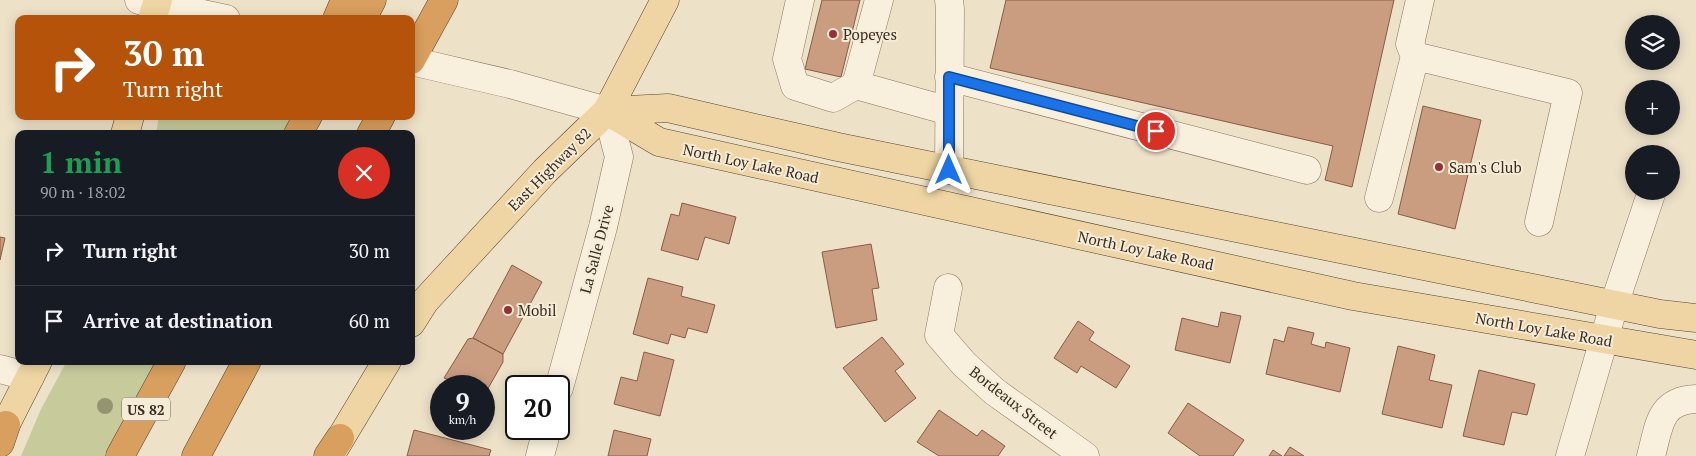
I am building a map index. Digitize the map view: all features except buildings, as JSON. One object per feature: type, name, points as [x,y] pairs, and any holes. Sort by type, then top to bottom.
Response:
[{"type":"highway","points":[[339,15],[345,0]]},
{"type":"highway","points":[[364,15],[372,0]]},
{"type":"highway","points":[[415,54],[444,0]]},
{"type":"highway","name":"US 82","points":[[120,456],[170,365]]},
{"type":"highway","points":[[196,456],[245,365]]},
{"type":"main road","name":"East Highway 82","points":[[415,317],[425,301],[538,178],[607,111],[666,0]]},
{"type":"main road","name":"North Loy Lake Road","points":[[607,111],[668,108],[949,170],[1660,314],[1696,318]]},
{"type":"main road","name":"North Loy Lake Road","points":[[607,111],[658,142],[1353,296],[1696,355]]},
{"type":"main road","points":[[333,450],[385,365]]},
{"type":"main road","points":[[2,435],[34,369]]},
{"type":"street","points":[[800,0],[787,59],[795,86],[833,98],[856,85],[949,110]]},
{"type":"street","points":[[856,85],[879,0]]},
{"type":"street","points":[[949,0],[949,170]]},
{"type":"street","points":[[1379,198],[1416,56],[1410,44],[1420,0]]},
{"type":"street","points":[[151,6],[203,15]]},
{"type":"street","points":[[1416,56],[1568,93],[1539,222]]},
{"type":"street","name":"North Loy Lake Road","points":[[415,62],[510,84],[607,111]]},
{"type":"street","points":[[949,77],[1307,170]]},
{"type":"street","name":"La Salle Drive","points":[[563,375],[603,227],[619,156],[607,111]]},
{"type":"street","points":[[1570,456],[1614,304],[1649,200]]},
{"type":"street","name":"Bordeaux Street","points":[[948,288],[939,335],[964,364],[995,392],[1085,456]]},
{"type":"street","points":[[0,368],[34,369]]},
{"type":"street","points":[[1651,456],[1662,417],[1671,405],[1686,399],[1696,399]]},
{"type":"street","points":[[540,456],[544,440]]},
{"type":"green space","points":[[158,120],[294,120],[288,130],[157,130]]},
{"type":"green space","points":[[65,365],[161,365],[111,456],[21,456],[41,409]]},
{"type":"place","name":"Popeyes","points":[[833,34]]},
{"type":"place","name":"Sam's Club","points":[[1439,167]]},
{"type":"place","name":"Mobil","points":[[508,310]]},
{"type":"route","points":[[949,170],[949,77],[1156,131]]}]
